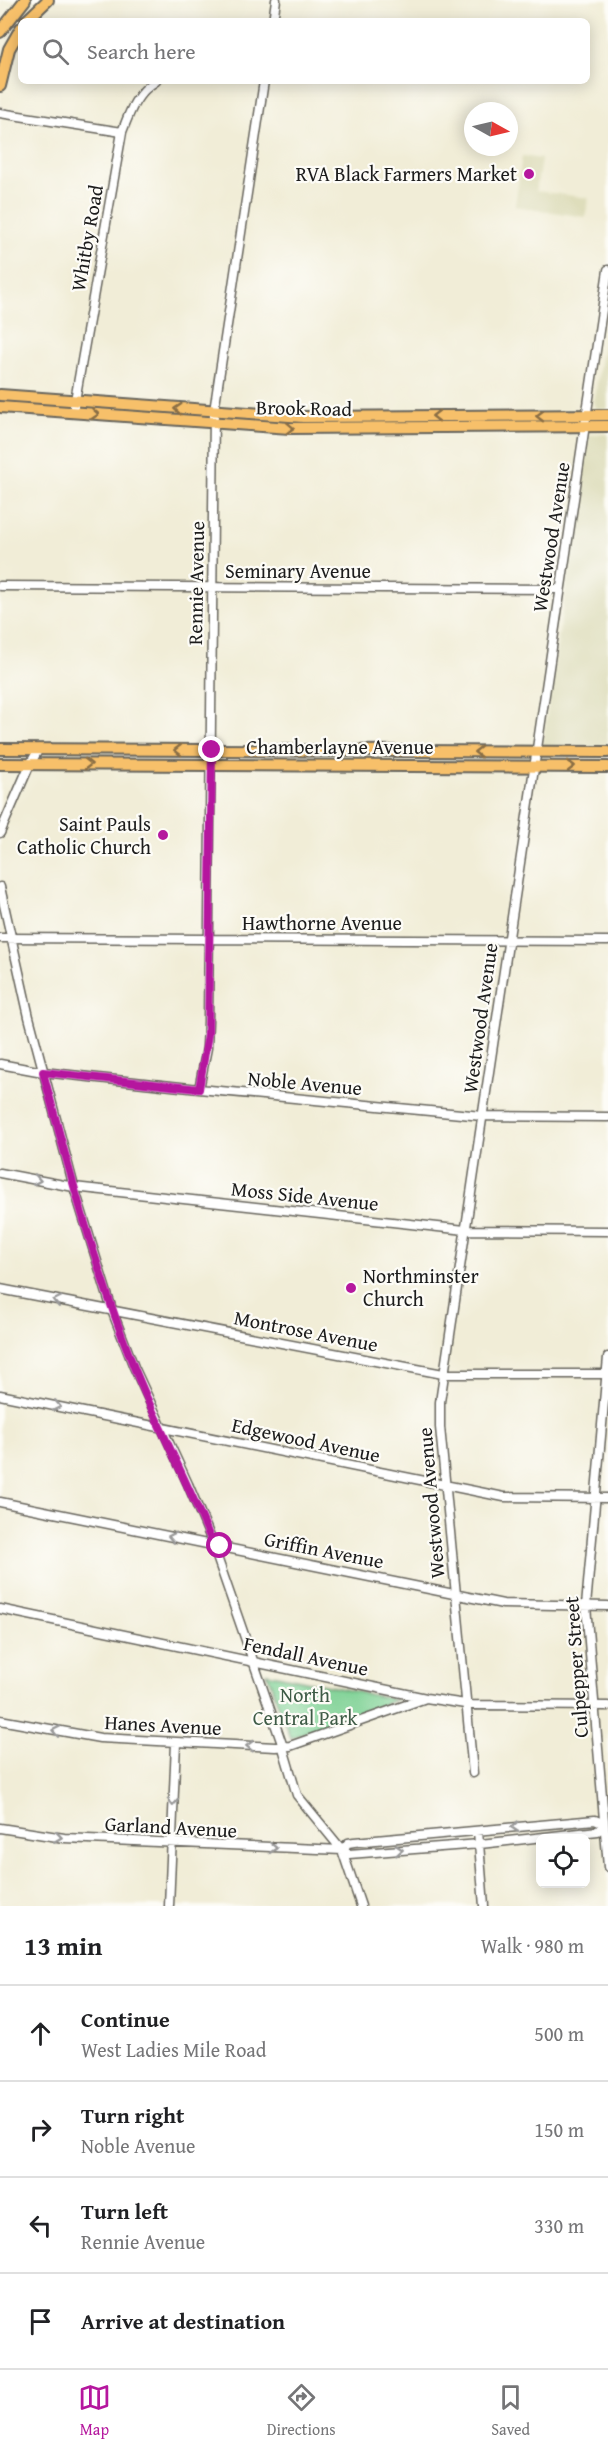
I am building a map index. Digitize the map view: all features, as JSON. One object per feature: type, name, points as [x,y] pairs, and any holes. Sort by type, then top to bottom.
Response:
[{"type":"main road","points":[[14,39],[0,33],[25,0]]},
{"type":"main road","points":[[30,18],[48,0]]},
{"type":"main road","points":[[0,86],[4,48],[18,33]]},
{"type":"main road","name":"Brook Road","points":[[0,395],[74,407]]},
{"type":"main road","name":"Brook Road","points":[[0,407],[74,407],[214,417],[296,428],[586,421],[608,415]]},
{"type":"main road","name":"Brook Road","points":[[586,421],[608,426]]},
{"type":"main road","name":"Chamberlayne Avenue","points":[[0,749],[608,752]]},
{"type":"main road","name":"Chamberlayne Avenue","points":[[0,764],[608,767]]},
{"type":"street","points":[[273,18],[276,0]]},
{"type":"street","name":"Whitby Road","points":[[74,407],[122,132],[131,106],[145,88],[151,84]]},
{"type":"street","name":"Rennie Avenue","points":[[199,1089],[208,1034],[214,417],[264,84]]},
{"type":"street","points":[[0,113],[122,132]]},
{"type":"street","name":"Westwood Avenue","points":[[472,1773],[440,1427],[443,1374],[608,270]]},
{"type":"street","name":"Seminary Avenue","points":[[0,586],[560,589]]},
{"type":"street","points":[[0,833],[30,764],[39,749]]},
{"type":"street","points":[[0,887],[10,938],[43,1072],[74,1187],[113,1313],[135,1370],[188,1484],[213,1545],[283,1746],[297,1795],[342,1850],[361,1906]]},
{"type":"street","name":"Hawthorne Avenue","points":[[0,938],[608,941]]},
{"type":"street","name":"Noble Avenue","points":[[0,1064],[43,1072],[199,1089],[482,1116],[608,1117]]},
{"type":"street","name":"Moss Side Avenue","points":[[0,1173],[74,1187],[465,1230],[608,1231]]},
{"type":"street","name":"Montrose Avenue","points":[[0,1289],[113,1313],[443,1374],[607,1374]]},
{"type":"street","name":"Culpepper Street","points":[[608,1357],[586,1606],[608,1867]]},
{"type":"street","name":"Edgewood Avenue","points":[[0,1395],[504,1497],[608,1498]]},
{"type":"street","name":"Griffin Avenue","points":[[0,1502],[510,1605],[608,1606]]},
{"type":"street","name":"Fendall Avenue","points":[[0,1609],[426,1698],[466,1704],[608,1706]]},
{"type":"street","name":"Hanes Avenue","points":[[0,1720],[100,1738],[283,1746],[426,1698]]},
{"type":"street","points":[[169,1906],[176,1743]]},
{"type":"street","name":"Garland Avenue","points":[[0,1828],[64,1838],[342,1850],[349,1854],[480,1844],[598,1831],[606,1824],[595,1820],[348,1843],[342,1850]]},
{"type":"street","points":[[478,1831],[484,1906]]},
{"type":"shaded area","name":"RVA Black Farmers Market","points":[[522,156],[541,159],[536,191],[589,198],[585,217],[515,206]]},
{"type":"shaded area","points":[[608,312],[608,409],[597,409],[594,403]]},
{"type":"shaded area","points":[[608,434],[608,747],[542,747],[589,435]]},
{"type":"green space","name":"North Central Park","points":[[267,1673],[396,1700],[290,1738]]},
{"type":"place","name":"RVA Black Farmers Market","points":[[529,174]]},
{"type":"place","name":"Saint Pauls Catholic Church","points":[[163,835]]},
{"type":"place","name":"Northminster Church","points":[[351,1288]]},
{"type":"route","points":[[212,750],[208,1034],[199,1089],[43,1072],[90,1245],[135,1370],[188,1484],[213,1545],[220,1546]]}]
